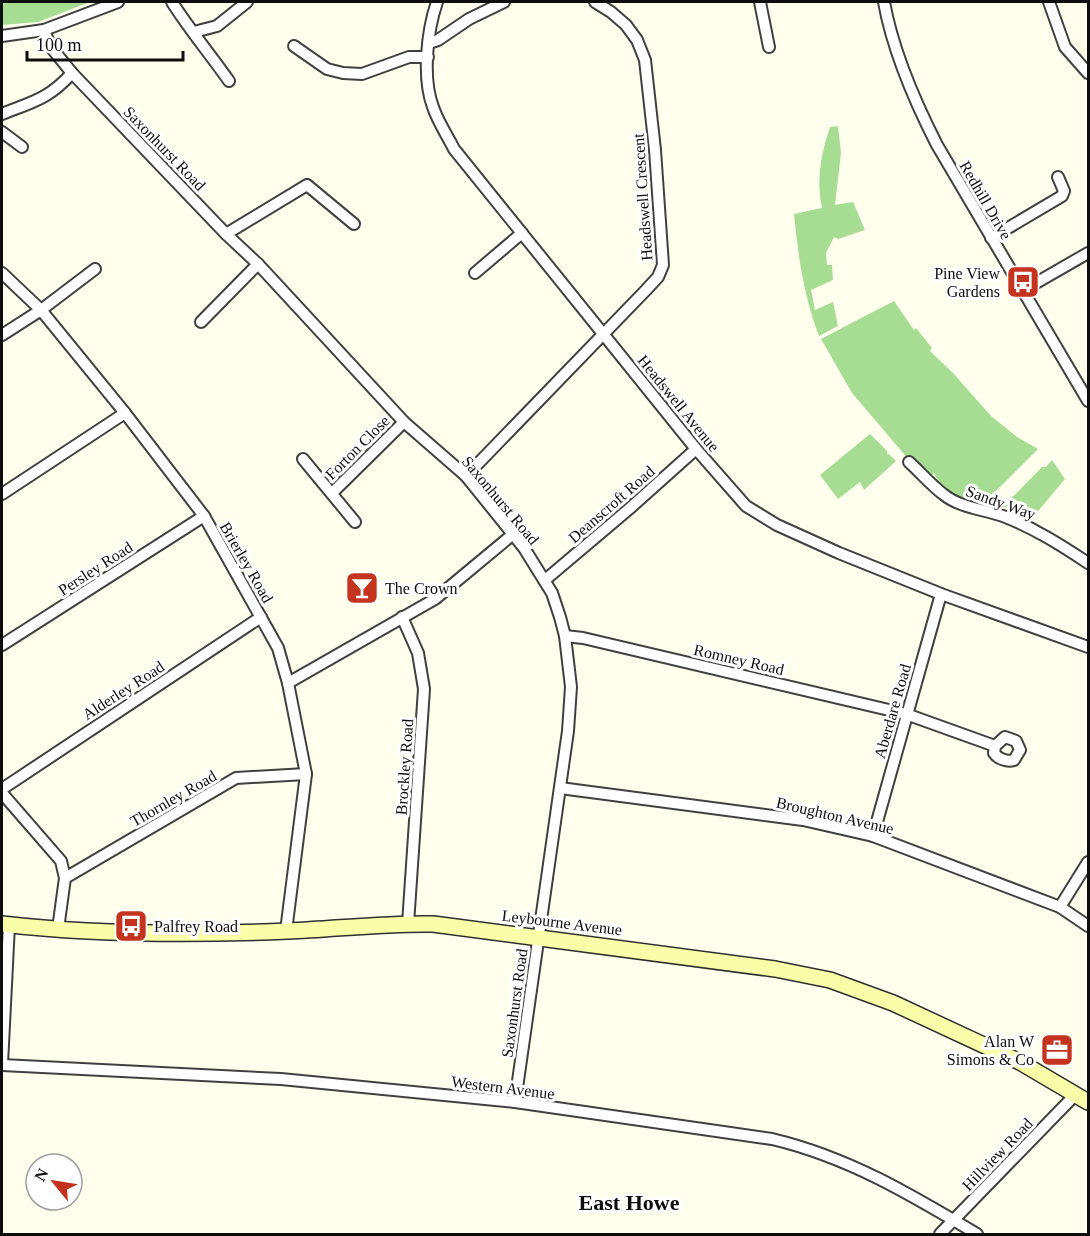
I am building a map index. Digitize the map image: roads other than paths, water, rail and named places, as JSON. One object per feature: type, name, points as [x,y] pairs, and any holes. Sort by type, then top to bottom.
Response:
[{"type":"street","points":[[2,36],[44,30],[118,2]]},
{"type":"street","points":[[172,2],[229,81]]},
{"type":"street","points":[[194,32],[217,26],[247,2]]},
{"type":"street","name":"Headswell Avenue","points":[[437,2],[429,43],[428,91],[436,117],[454,148],[736,496],[757,514],[839,553],[941,594],[1089,647]]},
{"type":"street","points":[[429,43],[504,2]]},
{"type":"street","name":"Headswell Crescent","points":[[466,476],[658,277],[663,265],[655,150],[645,60],[637,40],[626,26],[611,12],[594,2]]},
{"type":"street","points":[[760,2],[769,47]]},
{"type":"street","name":"Redhill Drive","points":[[884,2],[897,51],[919,110],[991,238],[1089,401]]},
{"type":"street","points":[[1049,2],[1065,47],[1089,73]]},
{"type":"street","name":"Saxonhurst Road","points":[[44,30],[50,46],[72,73],[226,234],[258,264],[404,422],[466,476],[545,580],[557,606],[565,636],[571,696],[568,731],[515,1102]]},
{"type":"street","points":[[294,46],[327,69],[343,73],[362,74],[409,57],[428,57]]},
{"type":"street","points":[[2,114],[43,99],[60,87],[72,73]]},
{"type":"street","points":[[2,132],[22,147]]},
{"type":"street","points":[[991,238],[1062,196],[1064,191],[1058,177]]},
{"type":"street","points":[[226,234],[307,185],[354,224]]},
{"type":"street","points":[[475,273],[522,233]]},
{"type":"street","points":[[1022,291],[1089,253]]},
{"type":"street","points":[[201,322],[258,264]]},
{"type":"street","points":[[2,334],[41,310],[95,269]]},
{"type":"street","name":"Brierley Road","points":[[2,273],[41,310],[125,413],[204,516],[278,648],[288,683],[306,774],[286,931]]},
{"type":"street","points":[[2,494],[125,413]]},
{"type":"street","name":"Forton Close","points":[[332,493],[404,422]]},
{"type":"street","name":"Deanscroft Road","points":[[545,580],[696,449]]},
{"type":"street","name":"Forton Close","points":[[303,459],[355,522]]},
{"type":"street","name":"Sandy Way","points":[[909,462],[943,494],[956,502],[1001,515],[1025,525],[1056,541],[1089,563]]},
{"type":"street","name":"Persley Road","points":[[2,645],[204,516]]},
{"type":"street","points":[[288,683],[435,600],[512,535]]},
{"type":"street","name":"Aberdare Road","points":[[873,836],[941,594]]},
{"type":"street","name":"Alderley Road","points":[[2,791],[261,617]]},
{"type":"street","name":"Brockley Road","points":[[402,617],[418,653],[424,689],[408,924]]},
{"type":"street","name":"Romney Road","points":[[565,636],[583,638],[906,714],[995,746]]},
{"type":"street","name":"Thornley Road","points":[[65,878],[236,778],[306,774]]},
{"type":"street","name":"Broughton Avenue","points":[[560,788],[803,820],[873,836],[1060,907],[1089,926]]},
{"type":"street","points":[[2,791],[62,861],[65,878],[58,929]]},
{"type":"street","points":[[1060,907],[1089,862]]},
{"type":"street","name":"Leybourne Avenue","points":[[5,925],[182,934],[408,924],[453,926],[740,963],[830,980],[894,1003],[1020,1062],[1082,1098]]},
{"type":"street","points":[[2,1064],[5,925]]},
{"type":"street","name":"Western Avenue","points":[[2,1064],[281,1079],[515,1102],[786,1142],[826,1154],[883,1179],[977,1234]]},
{"type":"street","name":"Hillview Road","points":[[940,1234],[1012,1162],[1082,1098]]},
{"type":"place","name":"Pine View Gardens","points":[[1023,282]]},
{"type":"place","name":"The Crown","points":[[362,588]]},
{"type":"place","name":"Palfrey Road","points":[[131,926]]},
{"type":"place","name":"Alan W Simons & Co","points":[[1057,1050]]},
{"type":"district","name":"East Howe","points":[[629,1202]]}]
